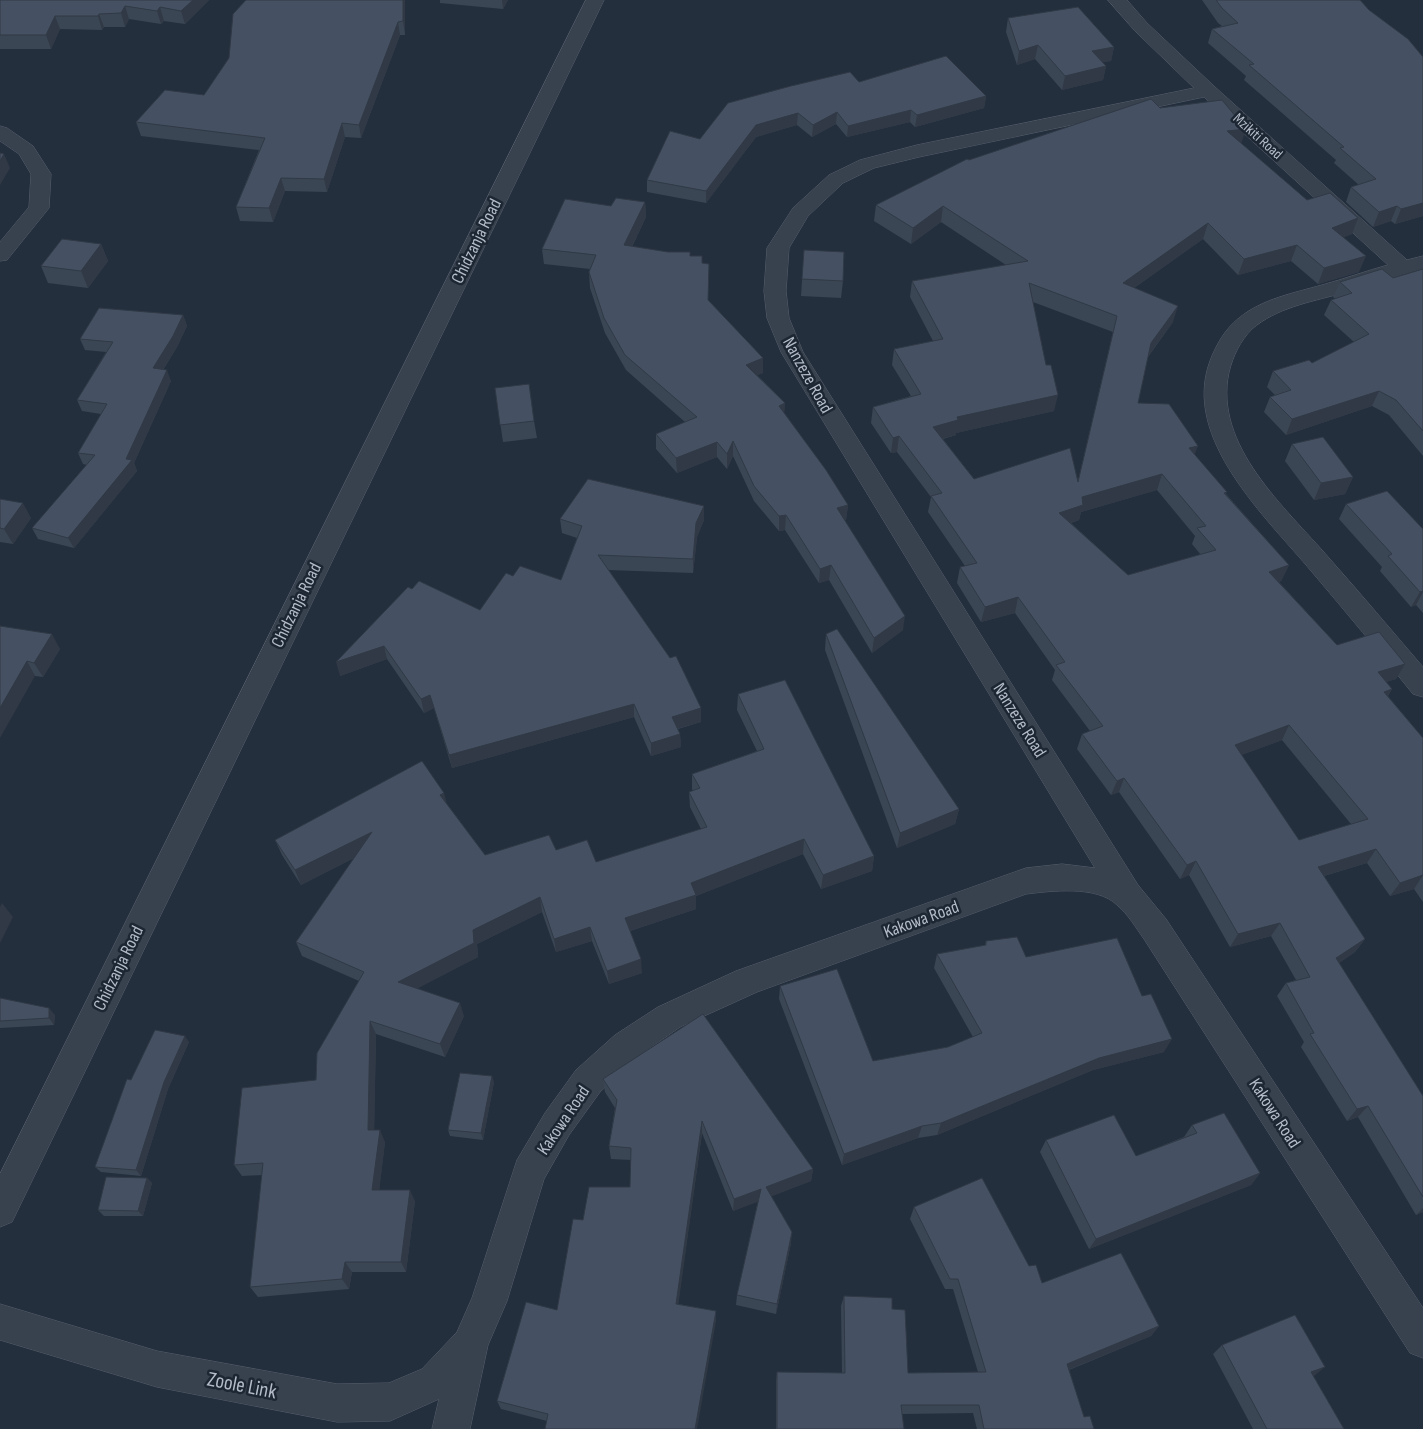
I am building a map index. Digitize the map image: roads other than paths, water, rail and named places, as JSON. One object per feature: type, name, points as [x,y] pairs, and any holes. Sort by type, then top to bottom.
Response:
[{"type":"street","name":"Chidzanja Road","points":[[0,1210],[595,0]]},
{"type":"street","name":"Mzikiti Road","points":[[1117,0],[1141,27],[1208,91],[1413,265]]},
{"type":"street","name":"Nanzeze Road","points":[[1127,894],[792,352],[778,318],[775,291],[778,248],[800,212],[817,194],[836,179],[867,164],[927,149],[1208,91]]},
{"type":"street","points":[[0,132],[26,150],[42,174],[39,208],[0,255]]},
{"type":"street","points":[[1413,265],[1299,299],[1263,312],[1246,323],[1233,337],[1222,357],[1216,376],[1216,396],[1218,415],[1228,444],[1249,478],[1276,514],[1423,686]]},
{"type":"street","name":"Kakowa Road","points":[[451,1429],[470,1344],[489,1301],[528,1172],[557,1124],[588,1081],[626,1046],[669,1017],[748,981],[1026,881],[1062,877],[1096,881],[1127,894],[1155,929],[1423,1340]]},
{"type":"street","name":"Zoole Link","points":[[0,1322],[157,1369],[337,1404],[390,1402],[435,1382],[470,1344]]}]
